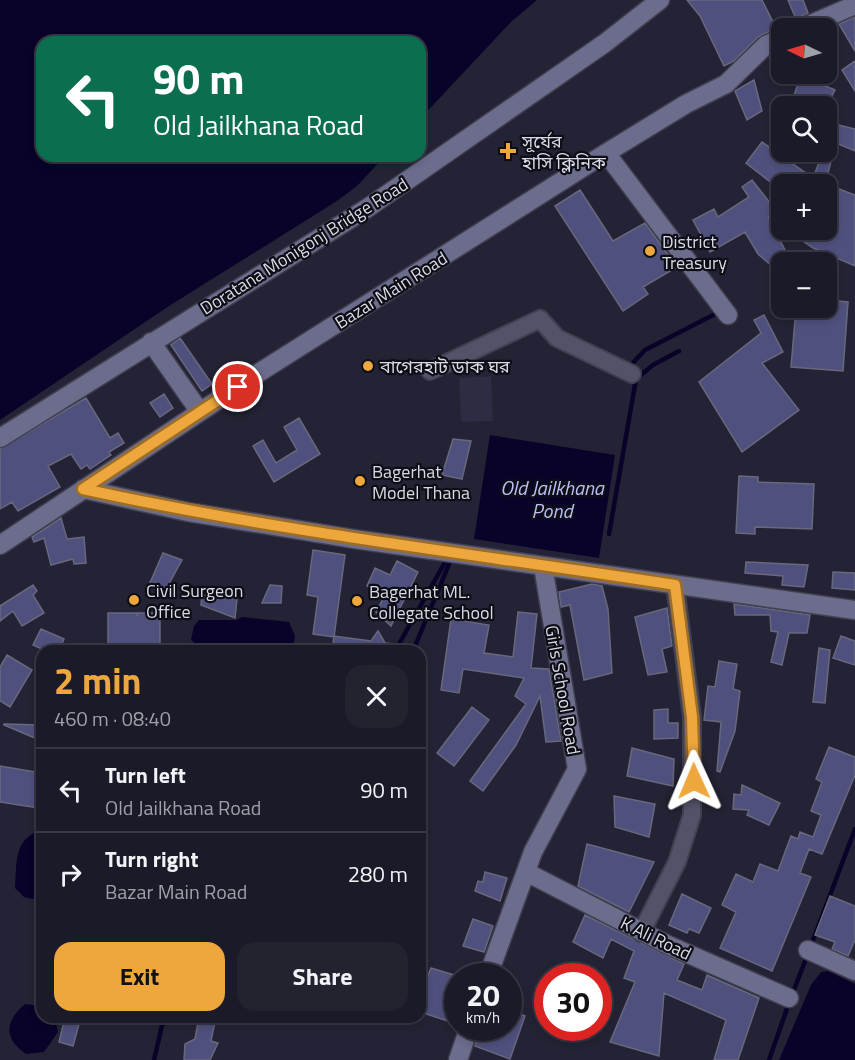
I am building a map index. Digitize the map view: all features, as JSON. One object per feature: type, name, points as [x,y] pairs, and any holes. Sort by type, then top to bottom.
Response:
[{"type":"street","name":"Doratana Monigonj Bridge Road","points":[[0,438],[366,209],[605,43],[660,0]]},
{"type":"street","points":[[825,18],[855,5]]},
{"type":"street","name":"Bazar Main Road","points":[[0,545],[200,412],[606,153],[686,104],[726,84],[771,43]]},
{"type":"street","points":[[606,153],[728,315]]},
{"type":"street","points":[[430,371],[540,319],[557,338],[632,374]]},
{"type":"street","points":[[151,342],[200,412]]},
{"type":"street","points":[[83,489],[188,512],[543,566],[855,610]]},
{"type":"street","name":"Girls School Road","points":[[493,963],[546,824],[577,769],[543,566]]},
{"type":"street","points":[[641,933],[677,862],[692,815],[692,717],[675,585]]},
{"type":"street","name":"K Ali Road","points":[[526,872],[641,933],[789,998]]},
{"type":"street","points":[[808,950],[855,971]]},
{"type":"street","points":[[458,1060],[465,1041]]},
{"type":"shaded area","points":[[491,376],[493,421],[461,422],[459,378]]},
{"type":"water","points":[[0,0],[537,0],[511,22],[426,113],[426,36],[36,36],[36,162],[379,162],[357,186],[337,201],[169,306],[0,420]]},
{"type":"water","name":"Old Jailkhana Pond","points":[[490,435],[615,455],[599,558],[474,539]]},
{"type":"water","points":[[242,617],[289,622],[295,636],[293,645],[197,645],[191,640],[194,626],[199,620],[236,620]]},
{"type":"water","points":[[36,833],[36,900],[24,897],[15,888],[18,853],[21,845]]},
{"type":"water","points":[[828,971],[855,984],[855,1060],[779,1060],[811,985],[821,972]]},
{"type":"water","points":[[25,1004],[36,1005],[36,1023],[56,1023],[58,1032],[44,1052],[26,1054],[10,1036],[10,1024]]},
{"type":"building","points":[[687,0],[762,0],[771,18],[771,30],[758,37],[734,61],[724,66],[700,16]]},
{"type":"building","points":[[788,0],[803,0],[808,13],[796,18]]},
{"type":"building","points":[[855,17],[855,51],[839,24]]},
{"type":"building","points":[[855,61],[855,91],[842,70]]},
{"type":"building","points":[[754,80],[762,111],[747,120],[735,91]]},
{"type":"building","points":[[798,84],[820,84],[835,90],[832,96],[794,96]]},
{"type":"building","points":[[837,125],[855,129],[855,151],[837,143]]},
{"type":"building","points":[[762,142],[771,148],[771,162],[790,162],[807,174],[771,174],[771,182],[746,163]]},
{"type":"building","points":[[819,162],[831,162],[828,174],[815,174]]},
{"type":"building","points":[[752,180],[771,204],[771,218],[768,216],[771,222],[771,240],[780,240],[786,252],[771,252],[771,265],[758,254],[745,232],[710,252],[693,220],[714,209],[718,217],[749,197],[742,187]]},
{"type":"building","points":[[839,189],[855,195],[855,266],[837,258],[837,252],[822,252],[801,240],[837,240]]},
{"type":"building","points":[[580,190],[613,241],[645,223],[677,267],[643,287],[648,294],[623,311],[555,206]]},
{"type":"building","points":[[837,301],[848,302],[843,371],[791,367],[795,318],[837,318]]},
{"type":"building","points":[[764,315],[783,352],[762,363],[799,410],[742,452],[699,382],[761,333],[754,320]]},
{"type":"building","points":[[180,338],[212,384],[202,391],[171,345]]},
{"type":"building","points":[[164,394],[173,408],[160,417],[150,403]]},
{"type":"building","points":[[86,398],[110,438],[118,433],[124,443],[109,452],[111,455],[90,469],[87,465],[81,469],[71,454],[48,466],[60,487],[18,511],[12,502],[0,509],[0,449]]},
{"type":"building","points":[[299,418],[320,454],[274,482],[253,446],[263,440],[276,463],[297,450],[284,427]]},
{"type":"building","points":[[453,439],[471,441],[462,479],[442,475]]},
{"type":"building","points":[[739,476],[758,477],[758,482],[814,484],[812,529],[755,527],[755,534],[736,533]]},
{"type":"building","points":[[61,518],[67,539],[84,537],[86,563],[74,564],[73,559],[51,565],[44,538],[34,542],[32,537]]},
{"type":"building","points":[[313,550],[345,555],[334,637],[313,634],[318,597],[307,595]]},
{"type":"building","points":[[163,553],[182,560],[165,591],[149,585]]},
{"type":"building","points":[[397,561],[418,572],[391,626],[376,612],[385,595],[367,586],[375,568],[390,575]]},
{"type":"building","points":[[746,562],[808,565],[804,587],[782,585],[783,576],[745,573]]},
{"type":"building","points":[[833,572],[855,573],[855,590],[832,588]]},
{"type":"building","points":[[592,584],[602,586],[608,609],[612,673],[584,680],[570,605],[561,607],[559,592]]},
{"type":"building","points":[[33,585],[37,591],[33,595],[44,613],[22,626],[13,611],[0,621],[0,606]]},
{"type":"building","points":[[270,585],[282,586],[281,603],[262,603]]},
{"type":"building","points":[[202,595],[237,599],[235,618],[201,605]]},
{"type":"building","points":[[734,604],[810,615],[807,633],[789,633],[782,665],[771,662],[778,632],[771,631],[770,615],[735,615]]},
{"type":"building","points":[[667,608],[672,646],[662,649],[667,672],[648,675],[635,617]]},
{"type":"building","points":[[518,612],[537,614],[531,668],[549,669],[561,741],[546,742],[540,696],[516,745],[483,791],[470,781],[526,704],[515,696],[524,678],[463,669],[459,693],[441,690],[451,619],[489,625],[484,653],[513,657]]},
{"type":"building","points":[[108,613],[137,613],[137,616],[138,613],[160,613],[160,645],[108,645]]},
{"type":"building","points":[[41,629],[64,639],[62,645],[33,645]]},
{"type":"building","points":[[378,631],[385,643],[393,645],[333,645],[334,636],[371,641]]},
{"type":"building","points":[[841,636],[855,641],[855,665],[833,658]]},
{"type":"building","points":[[819,648],[830,650],[825,703],[813,702]]},
{"type":"building","points":[[7,655],[32,670],[10,707],[0,701],[0,667]]},
{"type":"building","points":[[719,661],[737,664],[733,689],[740,691],[735,731],[720,772],[717,771],[721,722],[704,720],[708,686],[715,687]]},
{"type":"building","points":[[472,707],[489,720],[454,766],[437,753]]},
{"type":"building","points":[[668,709],[668,723],[678,723],[678,738],[654,739],[654,710]]},
{"type":"building","points":[[4,725],[36,725],[36,738]]},
{"type":"building","points":[[829,747],[855,757],[855,775],[822,854],[809,849],[800,873],[811,877],[772,971],[720,948],[736,912],[722,905],[736,874],[753,882],[760,864],[778,871],[791,836],[798,839],[800,832],[813,837],[821,815],[811,811],[822,782],[816,779]]},
{"type":"building","points":[[632,748],[674,759],[673,786],[627,776]]},
{"type":"building","points":[[0,766],[36,772],[36,808],[0,802]]},
{"type":"building","points":[[742,785],[780,803],[769,825],[747,815],[749,810],[733,809],[734,794],[741,795]]},
{"type":"building","points":[[614,796],[655,804],[649,837],[615,827]]},
{"type":"building","points":[[587,844],[654,862],[629,912],[578,886]]},
{"type":"building","points":[[485,872],[507,878],[500,901],[475,891],[478,881],[483,882]]},
{"type":"building","points":[[682,894],[711,908],[699,933],[689,929],[687,933],[669,925]]},
{"type":"building","points":[[830,896],[855,906],[855,940],[848,956],[832,949],[835,942],[815,935]]},
{"type":"building","points":[[585,915],[684,964],[677,980],[702,990],[707,975],[759,998],[738,1060],[714,1060],[726,1020],[664,993],[659,1056],[610,1042],[635,982],[624,978],[634,951],[611,939],[603,958],[573,942]]},
{"type":"building","points":[[473,919],[493,926],[484,952],[463,946]]},
{"type":"building","points":[[431,968],[444,972],[444,1020],[426,1014],[426,980]]},
{"type":"building","points":[[64,1023],[79,1023],[73,1046],[59,1042]]},
{"type":"building","points":[[198,1023],[215,1023],[211,1041],[218,1043],[210,1060],[184,1060],[185,1044],[195,1039]]},
{"type":"building","points":[[476,1041],[516,1041],[510,1059],[475,1046]]},
{"type":"waterway","points":[[629,367],[645,350],[719,312]]},
{"type":"waterway","points":[[609,534],[636,379],[653,365],[679,351]]},
{"type":"waterway","points":[[398,645],[448,557]]},
{"type":"waterway","points":[[415,645],[452,557]]},
{"type":"waterway","points":[[810,948],[855,829]]},
{"type":"waterway","points":[[792,995],[807,956]]},
{"type":"waterway","points":[[769,1060],[789,1003]]},
{"type":"waterway","points":[[154,1060],[163,1023]]},
{"type":"place","name":"সূর্যের হাসি ক্লিনিক","points":[[508,151]]},
{"type":"place","name":"District Treasury","points":[[650,251]]},
{"type":"place","name":"বাগেরহাট ডাক ঘর","points":[[368,366]]},
{"type":"place","name":"Bagerhat Model Thana","points":[[360,481]]},
{"type":"place","name":"Civil Surgeon Office","points":[[134,600]]},
{"type":"place","name":"Bagerhat ML. Collegate School","points":[[357,601]]},
{"type":"route","points":[[238,387],[83,489],[188,512],[354,539],[675,585],[692,717],[694,781]]}]
